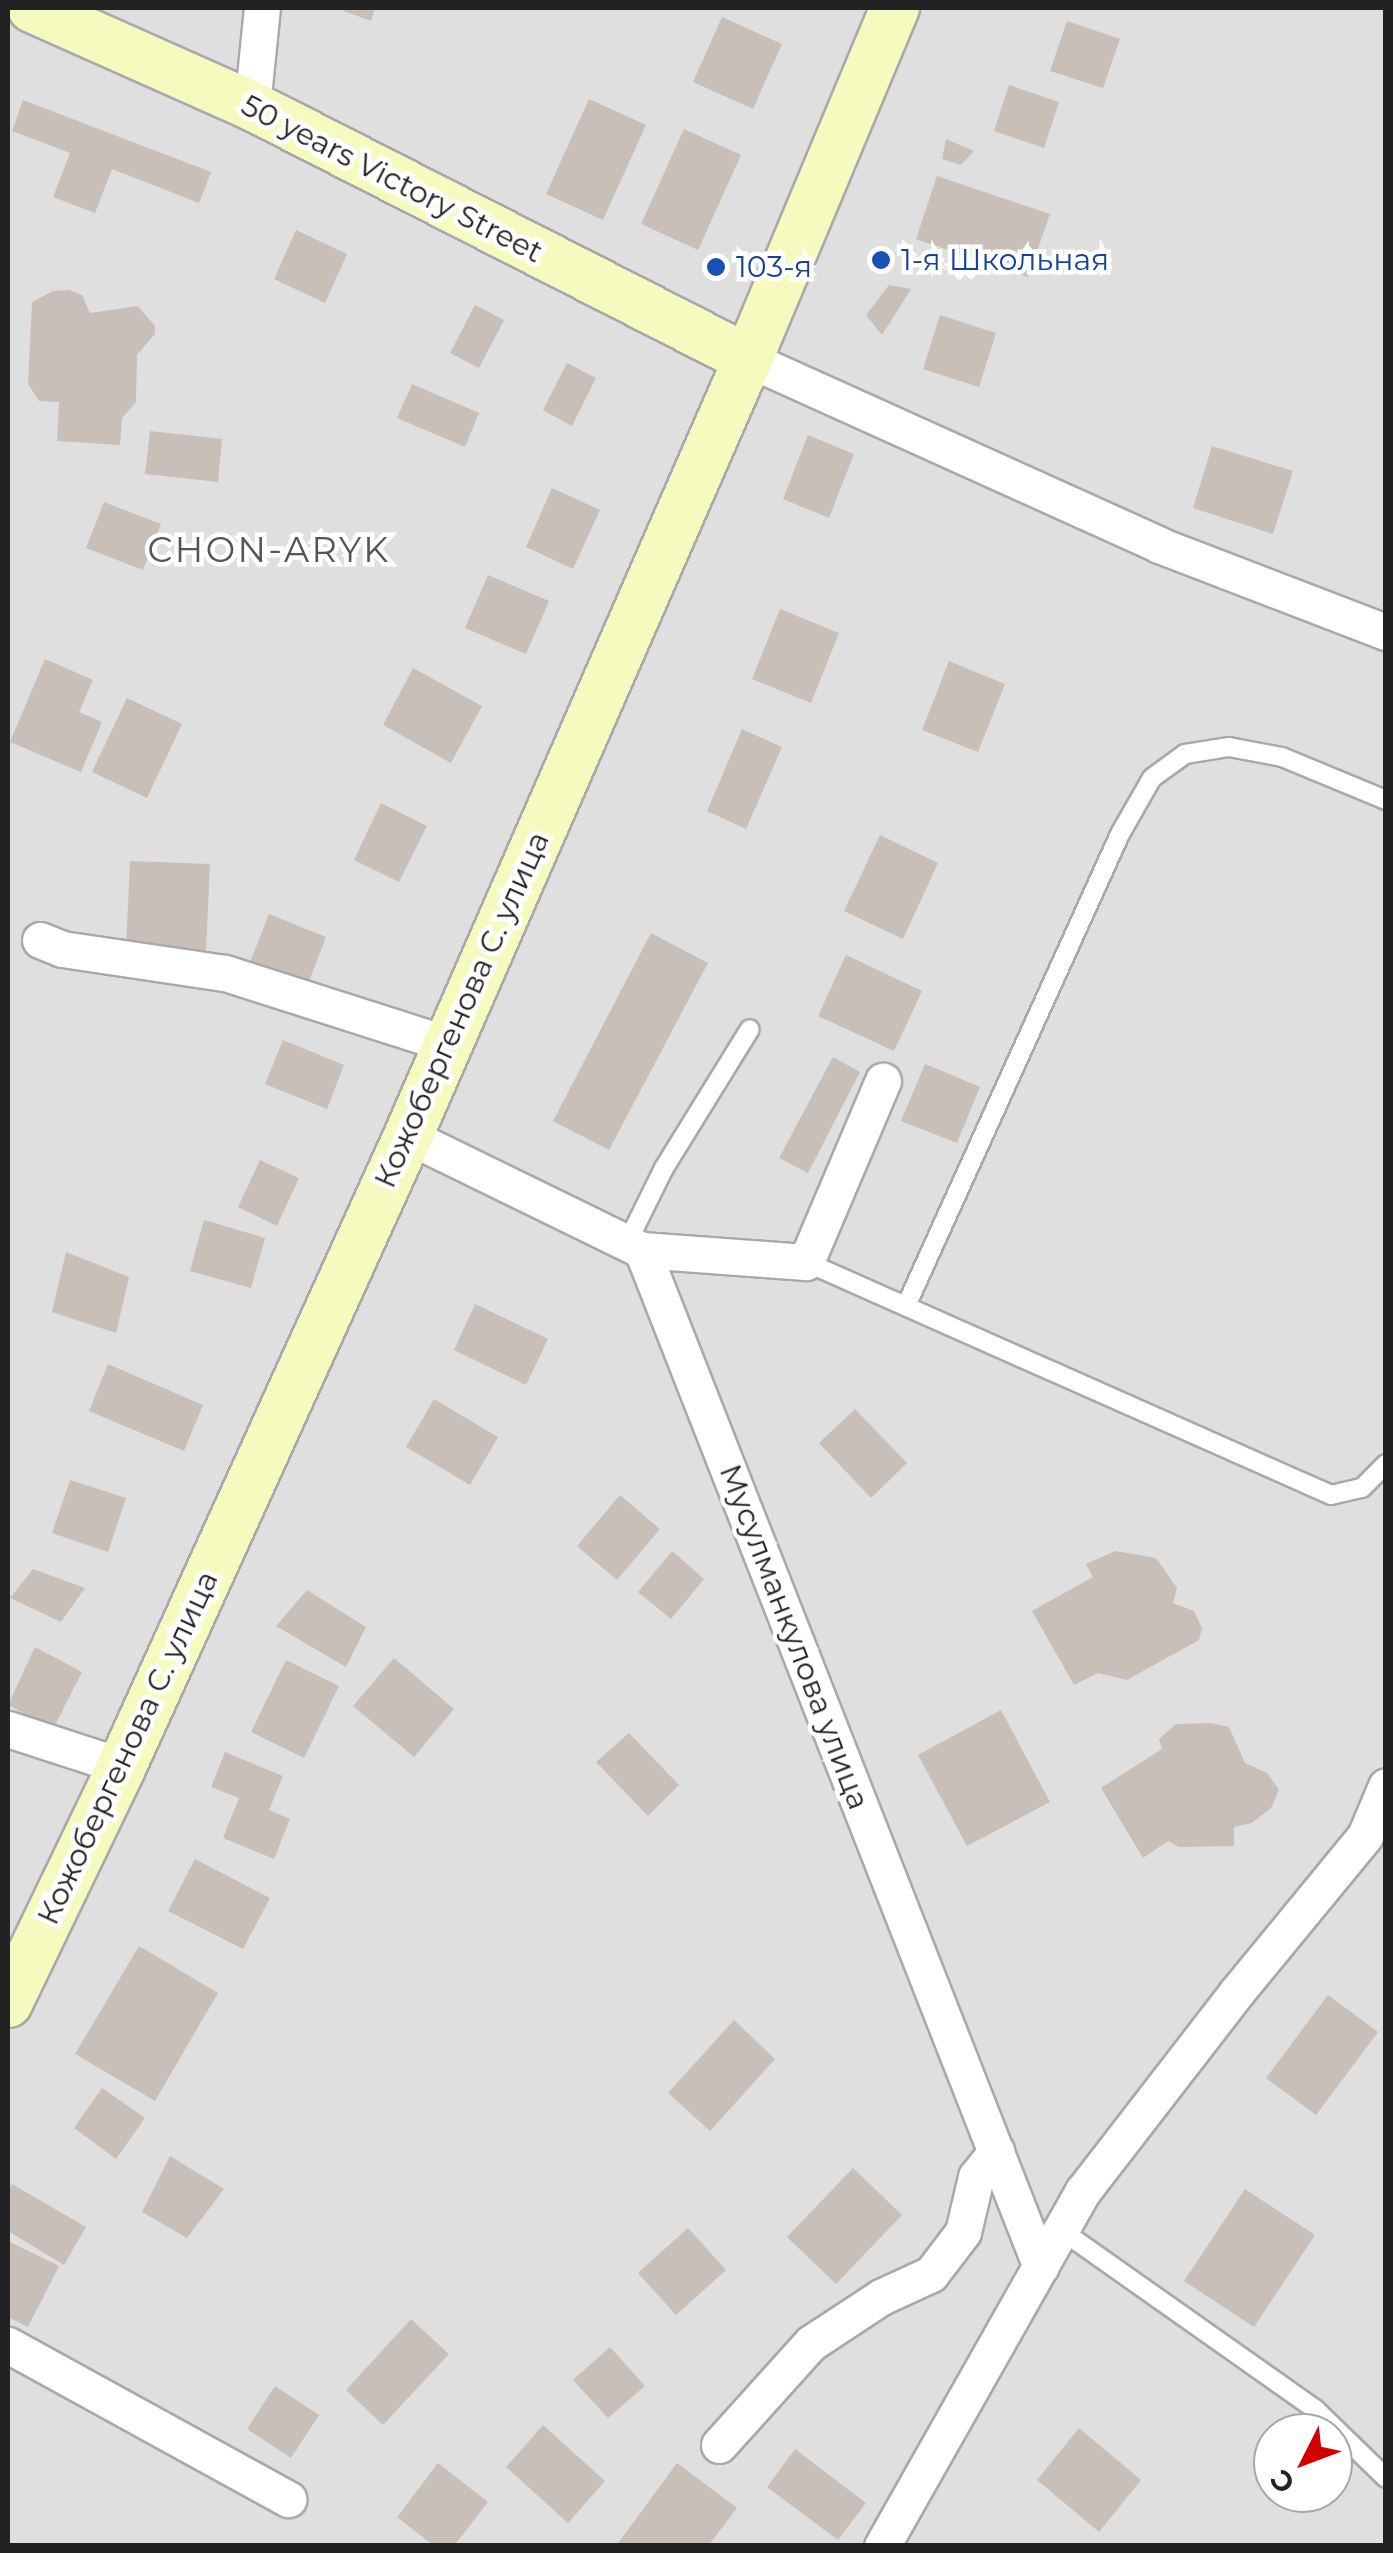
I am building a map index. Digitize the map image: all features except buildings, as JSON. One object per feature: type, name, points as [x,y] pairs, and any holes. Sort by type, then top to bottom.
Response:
[{"type":"main road","name":"50 years Victory Street","points":[[32,8],[252,106],[748,359]]},
{"type":"main road","name":"Кожобергенова С. улица","points":[[8,2004],[122,1766],[408,1136],[748,359],[895,8]]},
{"type":"street","points":[[252,106],[262,8]]},
{"type":"street","points":[[748,359],[1159,545],[1386,632]]},
{"type":"street","points":[[40,940],[62,949],[226,973],[447,1044]]},
{"type":"street","points":[[408,1136],[635,1247],[806,1262],[883,1081]]},
{"type":"street","name":"Мусулманкулова улица","points":[[635,1247],[1041,2266]]},
{"type":"street","points":[[8,1729],[122,1766]]},
{"type":"street","points":[[882,2546],[1084,2191],[1236,1993],[1365,1836],[1386,1786]]},
{"type":"street","points":[[720,2444],[811,2343],[881,2296],[931,2274],[963,2232],[976,2177],[996,2152]]},
{"type":"street","points":[[8,2345],[288,2499]]},
{"type":"lane","points":[[906,1306],[1120,834],[1152,778],[1185,754],[1229,748],[1282,757],[1386,800]]},
{"type":"lane","points":[[635,1247],[664,1168],[750,1029]]},
{"type":"lane","points":[[806,1262],[1331,1494],[1362,1488],[1386,1464]]},
{"type":"lane","points":[[1062,2230],[1315,2409],[1386,2478]]},
{"type":"shaded area","points":[[8,8],[1385,8],[1385,2545],[8,2546]]},
{"type":"place","name":"1-я Школьная","points":[[881,260]]},
{"type":"place","name":"103-я","points":[[716,267]]},
{"type":"district","name":"CHON-ARYK","points":[[269,550]]}]
